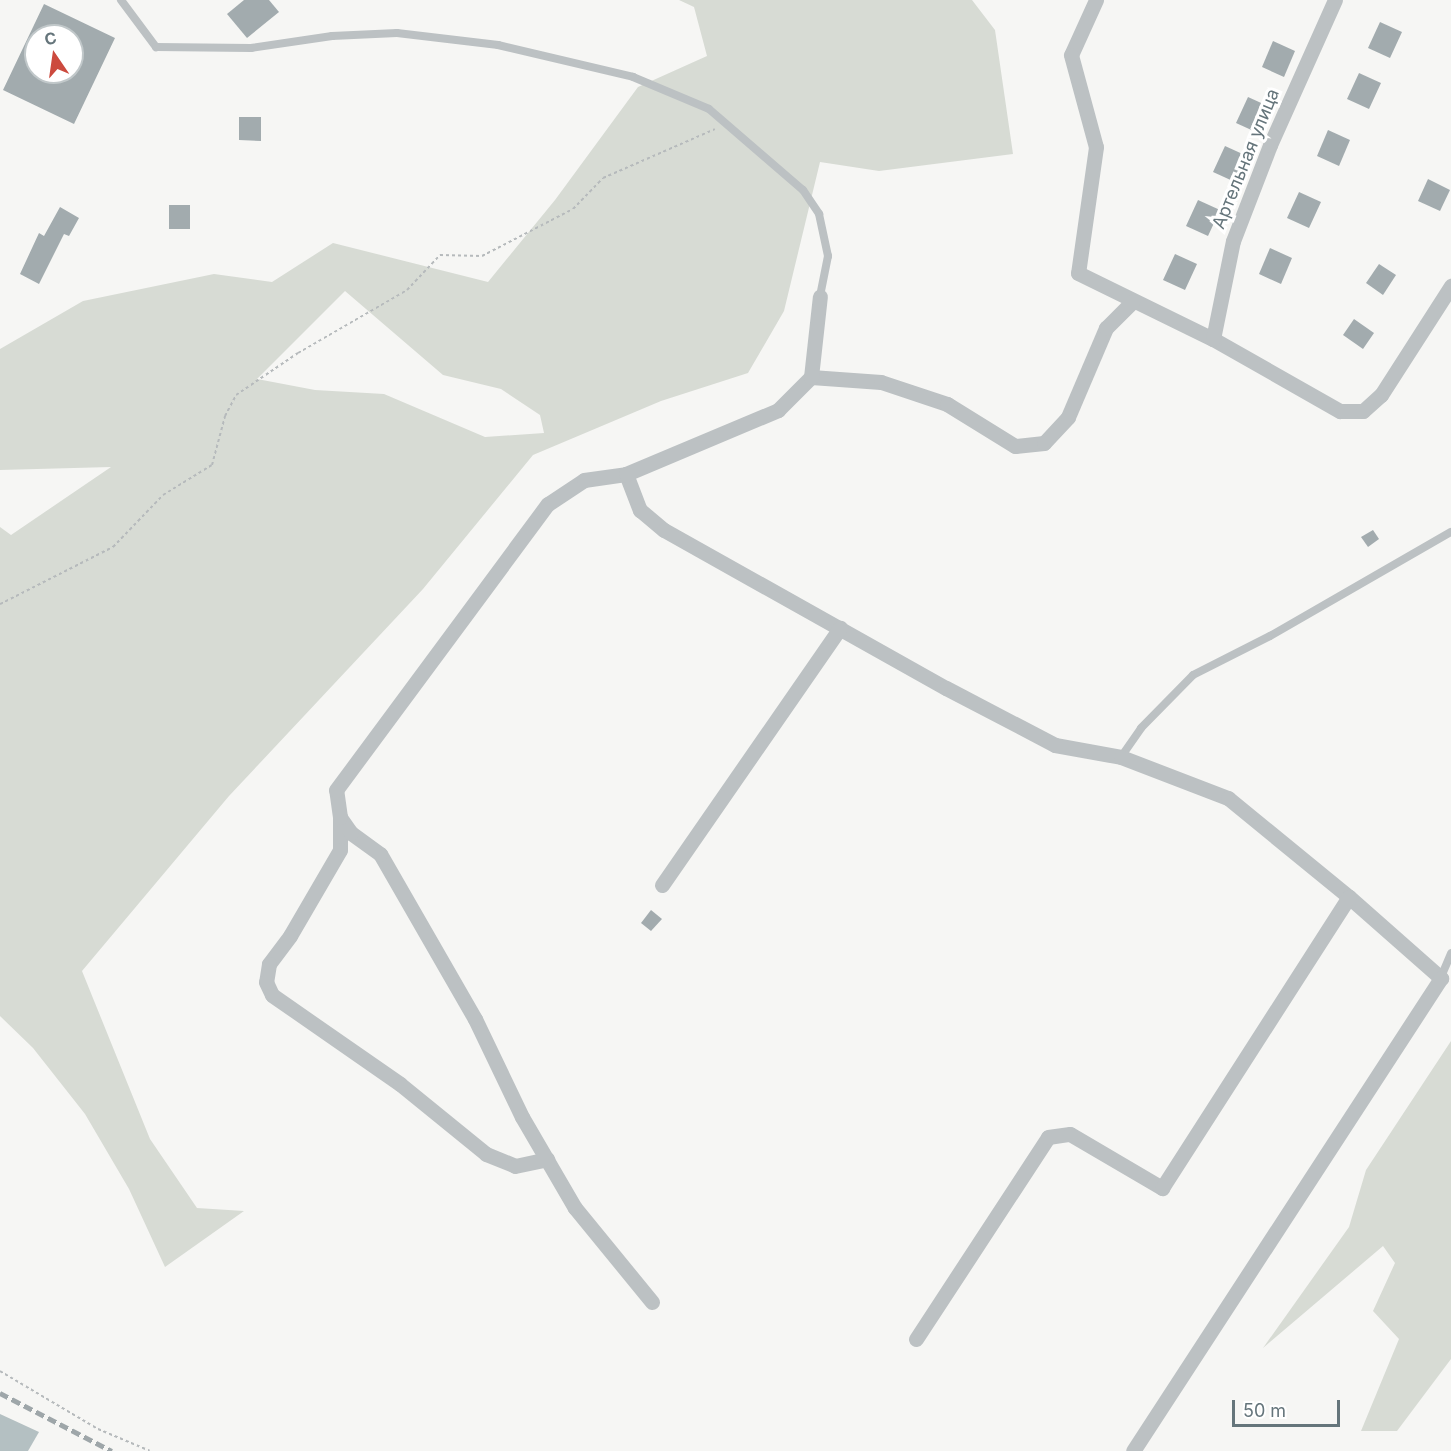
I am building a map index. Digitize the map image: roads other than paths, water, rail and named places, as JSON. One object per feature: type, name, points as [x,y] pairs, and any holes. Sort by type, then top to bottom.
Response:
[{"type":"street","points":[[1096,0],[1071,55],[1096,147],[1078,273],[1132,302],[1213,339],[1340,411],[1363,411],[1381,395],[1451,286]]},
{"type":"street","name":"Артельная улица","points":[[1213,339],[1233,241],[1270,146],[1335,0]]},
{"type":"street","points":[[547,1159],[514,1166],[486,1154],[400,1084],[272,995],[266,982],[269,964],[290,936],[340,850],[340,817],[336,790],[548,504],[584,480],[626,474],[778,410],[811,377],[820,296]]},
{"type":"street","points":[[811,377],[881,382],[947,404],[1015,446],[1044,443],[1068,417],[1106,328],[1132,302]]},
{"type":"street","points":[[626,474],[640,510],[664,530],[1055,745],[1121,757],[1228,798],[1349,897],[1441,978],[1133,1451]]},
{"type":"street","points":[[662,885],[840,628]]},
{"type":"street","points":[[340,817],[351,833],[380,855],[474,1019],[575,1208],[652,1302]]},
{"type":"street","points":[[916,1340],[1048,1137],[1070,1134],[1162,1188],[1349,897]]},
{"type":"lane","points":[[121,0],[156,47],[251,48],[332,36],[397,33],[498,45],[633,77],[709,109],[803,190],[819,214],[828,256],[820,296]]},
{"type":"lane","points":[[1121,757],[1141,728],[1193,675],[1270,636],[1451,532]]},
{"type":"lane","points":[[1441,978],[1443,965],[1451,953]]},
{"type":"railway","points":[[0,1393],[112,1451]]}]
